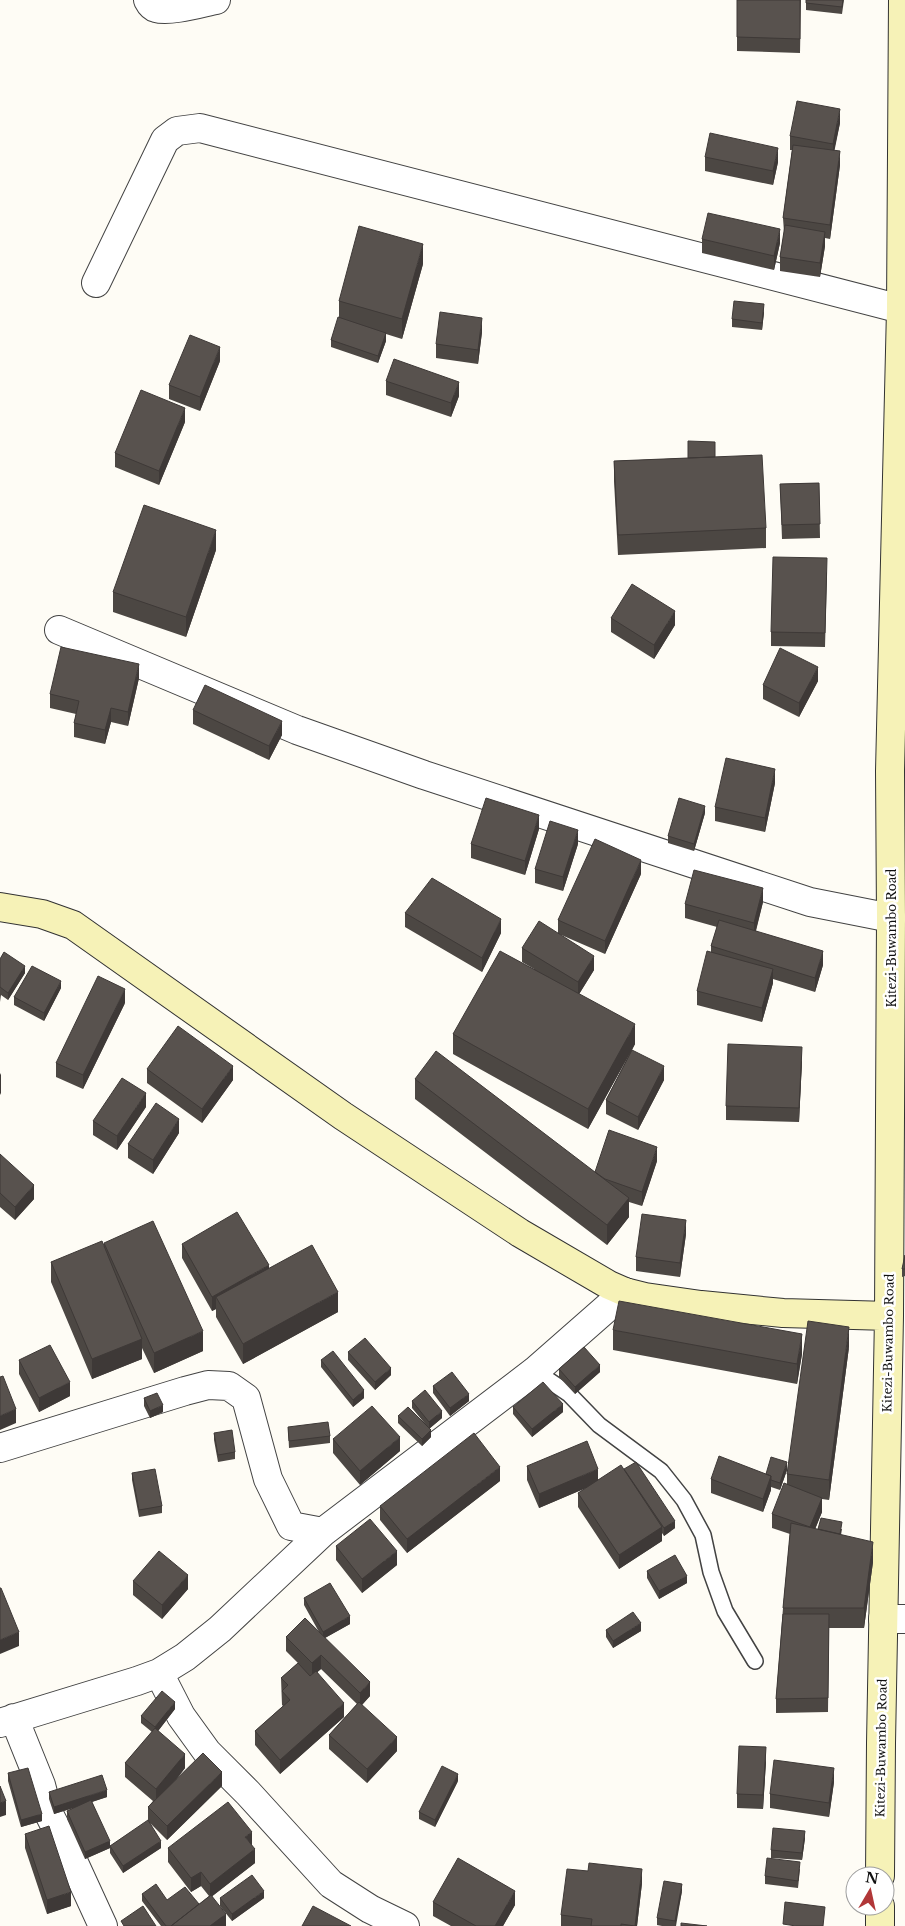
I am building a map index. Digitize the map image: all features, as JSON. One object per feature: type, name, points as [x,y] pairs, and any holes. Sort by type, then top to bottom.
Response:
[{"type":"street","points":[[148,0],[150,5],[156,8],[179,8],[216,0]]},
{"type":"street","name":"Kitezi-Buwambo Road","points":[[881,1866],[894,1619],[889,1316],[897,1224],[890,772],[901,310],[903,0]]},
{"type":"street","points":[[96,283],[165,140],[177,131],[200,128],[901,310]]},
{"type":"street","points":[[59,630],[297,730],[424,776],[810,902],[891,918]]},
{"type":"street","points":[[0,907],[42,914],[73,926],[343,1116],[520,1233],[609,1285],[625,1292],[701,1305],[783,1313],[889,1316]]},
{"type":"street","points":[[103,1926],[76,1864],[48,1812],[41,1785],[7,1721],[137,1681],[159,1673],[185,1657],[220,1629],[323,1532],[535,1371],[625,1292]]},
{"type":"street","points":[[0,1448],[185,1391],[208,1385],[230,1386],[246,1398],[268,1479],[291,1526],[323,1532]]},
{"type":"street","points":[[159,1673],[181,1716],[207,1752],[248,1793],[331,1884],[370,1909],[405,1926]]},
{"type":"lane","points":[[535,1371],[569,1394],[599,1425],[661,1471],[684,1500],[703,1535],[711,1572],[725,1611],[756,1661]]},
{"type":"building","points":[[737,0],[800,0],[800,39],[737,37]]},
{"type":"building","points":[[806,0],[843,0],[842,7],[806,3]]},
{"type":"building","points":[[797,101],[840,109],[833,144],[790,136]]},
{"type":"building","points":[[710,133],[778,148],[773,171],[705,157]]},
{"type":"building","points":[[793,145],[840,151],[830,225],[783,218]]},
{"type":"building","points":[[708,213],[780,229],[774,256],[702,239]]},
{"type":"building","points":[[785,225],[825,232],[820,263],[780,257]]},
{"type":"building","points":[[359,226],[423,244],[402,319],[339,301]]},
{"type":"building","points":[[734,301],[764,304],[762,323],[732,319]]},
{"type":"building","points":[[440,312],[482,318],[478,350],[436,344]]},
{"type":"building","points":[[338,317],[386,333],[378,356],[331,340]]},
{"type":"building","points":[[190,335],[220,347],[200,397],[169,385]]},
{"type":"building","points":[[394,359],[459,382],[451,403],[386,381]]},
{"type":"building","points":[[141,390],[185,408],[159,471],[115,453]]},
{"type":"building","points":[[688,441],[715,442],[715,457],[688,458]]},
{"type":"building","points":[[762,455],[766,528],[618,535],[614,461]]},
{"type":"building","points":[[819,483],[820,524],[782,525],[780,484]]},
{"type":"building","points":[[144,505],[216,530],[186,617],[113,592]]},
{"type":"building","points":[[773,557],[827,558],[825,633],[771,632]]},
{"type":"building","points":[[632,584],[675,611],[654,645],[611,618]]},
{"type":"building","points":[[61,647],[139,664],[128,712],[111,708],[105,730],[74,723],[79,701],[50,694]]},
{"type":"building","points":[[780,648],[818,667],[799,703],[763,685]]},
{"type":"building","points":[[205,685],[282,721],[269,746],[193,710]]},
{"type":"building","points":[[726,758],[775,769],[765,818],[715,807]]},
{"type":"building","points":[[486,798],[539,815],[525,861],[471,844]]},
{"type":"building","points":[[679,798],[705,806],[694,844],[668,836]]},
{"type":"building","points":[[550,821],[578,830],[563,877],[535,869]]},
{"type":"building","points":[[595,839],[641,860],[605,941],[558,920]]},
{"type":"building","points":[[694,870],[763,888],[754,923],[685,904]]},
{"type":"building","points":[[432,878],[501,919],[482,958],[405,913]]},
{"type":"building","points":[[719,920],[823,951],[815,978],[711,946]]},
{"type":"building","points":[[539,921],[594,956],[578,982],[522,948]]},
{"type":"building","points":[[500,951],[635,1024],[588,1109],[453,1034]]},
{"type":"building","points":[[707,951],[773,969],[762,1008],[697,991]]},
{"type":"building","points":[[4,952],[25,966],[8,993],[0,987],[0,959]]},
{"type":"building","points":[[32,966],[61,981],[44,1013],[14,997]]},
{"type":"building","points":[[98,976],[125,989],[83,1075],[56,1063]]},
{"type":"building","points":[[178,1026],[233,1066],[202,1109],[147,1069]]},
{"type":"building","points":[[728,1044],[802,1047],[799,1108],[726,1106]]},
{"type":"building","points":[[632,1050],[664,1066],[638,1117],[606,1100]]},
{"type":"building","points":[[436,1051],[629,1198],[607,1225],[415,1079]]},
{"type":"building","points":[[122,1078],[146,1093],[117,1136],[93,1121]]},
{"type":"building","points":[[156,1103],[179,1119],[153,1160],[128,1144]]},
{"type":"building","points":[[609,1130],[657,1147],[642,1192],[605,1179],[595,1172]]},
{"type":"building","points":[[0,1154],[34,1185],[15,1207],[0,1193]]},
{"type":"building","points":[[237,1212],[269,1265],[212,1297],[182,1244]]},
{"type":"building","points":[[642,1214],[686,1220],[680,1263],[636,1257]]},
{"type":"building","points":[[153,1221],[203,1331],[154,1353],[104,1243]]},
{"type":"building","points":[[102,1241],[142,1339],[92,1359],[51,1262]]},
{"type":"building","points":[[312,1245],[338,1292],[243,1344],[216,1297]]},
{"type":"building","points":[[905,1255],[905,1269],[902,1269]]},
{"type":"building","points":[[619,1301],[802,1334],[797,1364],[613,1330]]},
{"type":"building","points":[[808,1321],[849,1327],[829,1480],[787,1474]]},
{"type":"building","points":[[365,1338],[391,1368],[375,1382],[348,1352]]},
{"type":"building","points":[[50,1345],[70,1382],[39,1398],[19,1360]]},
{"type":"building","points":[[584,1347],[600,1365],[575,1387],[559,1369]]},
{"type":"building","points":[[333,1351],[364,1390],[353,1400],[321,1360]]},
{"type":"building","points":[[452,1372],[469,1394],[450,1408],[433,1386]]},
{"type":"building","points":[[3,1376],[16,1409],[0,1416],[0,1377]]},
{"type":"building","points":[[543,1382],[563,1404],[532,1429],[513,1407]]},
{"type":"building","points":[[425,1390],[442,1411],[429,1422],[412,1401]]},
{"type":"building","points":[[157,1393],[163,1405],[150,1411],[144,1398]]},
{"type":"building","points":[[372,1406],[400,1437],[360,1471],[333,1439]]},
{"type":"building","points":[[408,1407],[431,1430],[422,1439],[398,1416]]},
{"type":"building","points":[[328,1422],[330,1436],[289,1441],[288,1427]]},
{"type":"building","points":[[232,1430],[235,1452],[218,1455],[214,1433]]},
{"type":"building","points":[[474,1433],[500,1467],[407,1539],[380,1506]]},
{"type":"building","points":[[587,1441],[598,1469],[539,1494],[527,1466]]},
{"type":"building","points":[[719,1456],[771,1476],[763,1499],[711,1479]]},
{"type":"building","points":[[771,1457],[787,1462],[780,1483],[771,1480],[771,1476],[766,1474]]},
{"type":"building","points":[[636,1462],[675,1521],[664,1528],[624,1469]]},
{"type":"building","points":[[621,1465],[662,1527],[619,1555],[578,1493]]},
{"type":"building","points":[[155,1469],[162,1506],[139,1510],[132,1473]]},
{"type":"building","points":[[784,1483],[822,1498],[810,1527],[772,1514]]},
{"type":"building","points":[[821,1518],[842,1522],[840,1534],[818,1529]]},
{"type":"building","points":[[370,1519],[397,1551],[362,1579],[336,1546]]},
{"type":"building","points":[[791,1523],[873,1542],[864,1608],[783,1608]]},
{"type":"building","points":[[159,1551],[188,1575],[162,1605],[133,1581]]},
{"type":"building","points":[[675,1555],[687,1576],[659,1591],[647,1571]]},
{"type":"building","points":[[330,1583],[350,1616],[323,1632],[304,1598]]},
{"type":"building","points":[[0,1588],[19,1632],[0,1640]]},
{"type":"building","points":[[633,1612],[641,1623],[613,1641],[606,1630]]},
{"type":"building","points":[[783,1614],[829,1614],[828,1698],[776,1699]]},
{"type":"building","points":[[305,1618],[370,1682],[360,1693],[321,1655],[312,1663],[286,1637]]},
{"type":"building","points":[[298,1663],[310,1676],[316,1671],[344,1703],[280,1760],[255,1731],[290,1700],[282,1691],[288,1685],[281,1678]]},
{"type":"building","points":[[162,1691],[175,1702],[155,1727],[141,1716]]},
{"type":"building","points":[[359,1702],[397,1737],[367,1769],[329,1735]]},
{"type":"building","points":[[155,1728],[185,1754],[156,1789],[125,1763]]},
{"type":"building","points":[[739,1746],[766,1747],[763,1795],[737,1794]]},
{"type":"building","points":[[203,1753],[222,1772],[167,1826],[148,1807]]},
{"type":"building","points":[[774,1760],[834,1768],[829,1803],[770,1794]]},
{"type":"building","points":[[442,1766],[458,1774],[435,1820],[419,1812]]},
{"type":"building","points":[[28,1768],[42,1814],[21,1820],[8,1773]]},
{"type":"building","points":[[102,1775],[107,1790],[54,1807],[49,1792]]},
{"type":"building","points":[[0,1786],[6,1801],[0,1803]]},
{"type":"building","points":[[91,1800],[110,1841],[85,1852],[67,1811]]},
{"type":"building","points":[[228,1802],[252,1832],[245,1837],[255,1849],[210,1884],[201,1872],[191,1878],[168,1848]]},
{"type":"building","points":[[148,1820],[161,1841],[123,1866],[110,1846]]},
{"type":"building","points":[[49,1826],[71,1892],[47,1900],[25,1834]]},
{"type":"building","points":[[773,1828],[805,1831],[802,1853],[771,1850]]},
{"type":"building","points":[[458,1858],[515,1891],[495,1926],[476,1926],[433,1902]]},
{"type":"building","points":[[767,1858],[800,1862],[798,1881],[765,1876]]},
{"type":"building","points":[[589,1863],[642,1869],[635,1926],[621,1924],[621,1926],[591,1926],[592,1919],[561,1915],[567,1869],[588,1871]]},
{"type":"building","points":[[252,1875],[264,1891],[232,1914],[220,1898]]},
{"type":"building","points":[[664,1881],[682,1884],[675,1921],[657,1918]]},
{"type":"building","points":[[156,1884],[167,1900],[185,1887],[199,1904],[171,1926],[166,1926],[142,1894]]},
{"type":"building","points":[[211,1895],[226,1914],[210,1926],[171,1926]]},
{"type":"building","points":[[785,1902],[825,1907],[823,1926],[783,1924]]},
{"type":"building","points":[[143,1906],[156,1926],[124,1926],[121,1921]]},
{"type":"building","points":[[313,1906],[351,1926],[302,1926]]},
{"type":"building","points":[[681,1923],[707,1926],[681,1926]]}]
